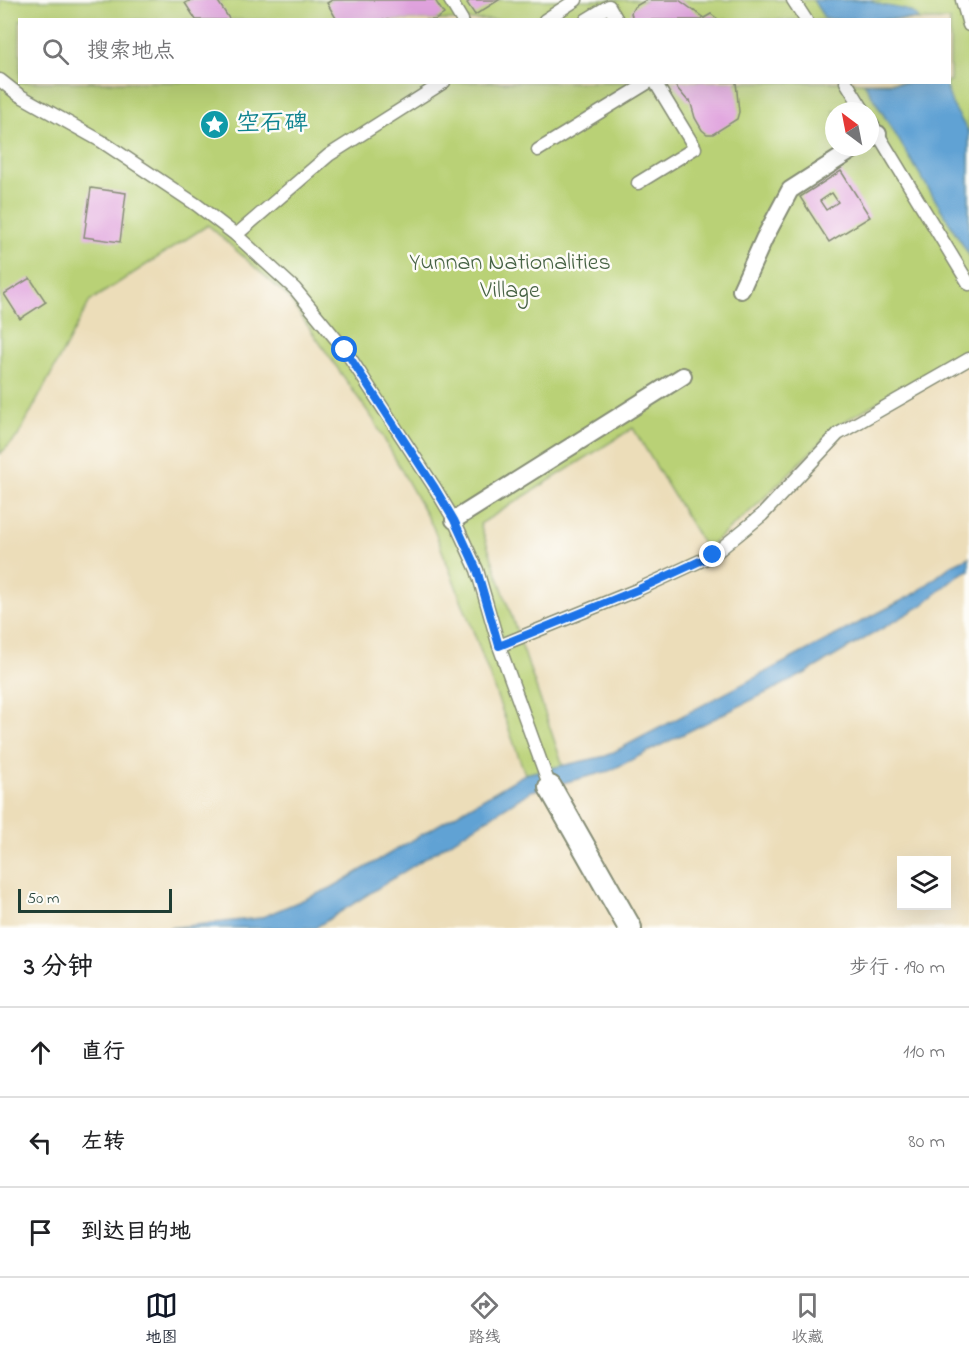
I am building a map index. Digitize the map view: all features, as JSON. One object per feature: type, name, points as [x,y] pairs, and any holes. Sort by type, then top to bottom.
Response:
[{"type":"street","points":[[741,290],[789,190],[843,156]]},
{"type":"street","points":[[454,520],[682,376]]},
{"type":"street","points":[[550,787],[630,928]]},
{"type":"lane","points":[[450,0],[461,18]]},
{"type":"lane","points":[[548,18],[576,0]]},
{"type":"lane","points":[[793,0],[805,18]]},
{"type":"lane","points":[[962,0],[969,25]]},
{"type":"lane","points":[[588,18],[607,3],[616,18]]},
{"type":"lane","points":[[0,80],[19,95],[101,141],[197,205],[236,235],[295,289],[345,350],[454,520],[477,570],[499,646],[550,787]]},
{"type":"lane","points":[[236,235],[329,155],[441,84]]},
{"type":"lane","points":[[538,150],[646,84]]},
{"type":"lane","points":[[638,183],[695,148],[656,84]]},
{"type":"lane","points":[[847,84],[858,102]]},
{"type":"lane","points":[[879,142],[969,284]]},
{"type":"lane","points":[[499,646],[637,590],[713,555],[762,515],[838,434],[969,359]]},
{"type":"green space","name":"Yunnan Nationalities Village","points":[[0,0],[969,0],[969,349],[838,425],[756,506],[706,549],[633,428],[480,524],[563,766],[525,774],[433,527],[373,419],[287,296],[208,225],[90,301],[18,436],[0,454]]},
{"type":"water","points":[[813,0],[870,0],[909,11],[918,18],[824,18]]},
{"type":"water","points":[[865,84],[945,84],[952,104],[969,133],[969,255],[879,108],[879,102],[876,102]]},
{"type":"water","points":[[969,557],[969,570],[959,575],[921,606],[804,674],[609,771],[531,791],[315,928],[168,928],[260,918],[331,888],[525,774],[606,756],[916,593],[952,565]]},
{"type":"building","points":[[191,0],[217,0],[229,18],[195,18],[185,3]]},
{"type":"building","points":[[332,0],[435,0],[444,14],[438,18],[336,18],[327,3]]},
{"type":"building","points":[[471,0],[499,0],[475,15],[467,3]]},
{"type":"building","points":[[646,0],[679,0],[704,18],[632,18],[631,13],[634,7]]},
{"type":"building","points":[[711,14],[716,18],[704,18]]},
{"type":"building","points":[[674,84],[736,84],[739,112],[737,119],[713,134],[707,134],[695,118],[690,100],[688,101]]},
{"type":"building","points":[[841,171],[870,217],[829,242],[800,197]],"holes":[[[832,193],[838,202],[826,210],[820,201]]]},
{"type":"building","points":[[91,188],[126,193],[120,242],[84,237]]},
{"type":"building","points":[[30,278],[46,302],[20,319],[4,294]]},
{"type":"place","name":"空石碑","points":[[215,124]]},
{"type":"route","points":[[345,350],[454,520],[477,570],[499,646],[637,590],[713,555]]}]
